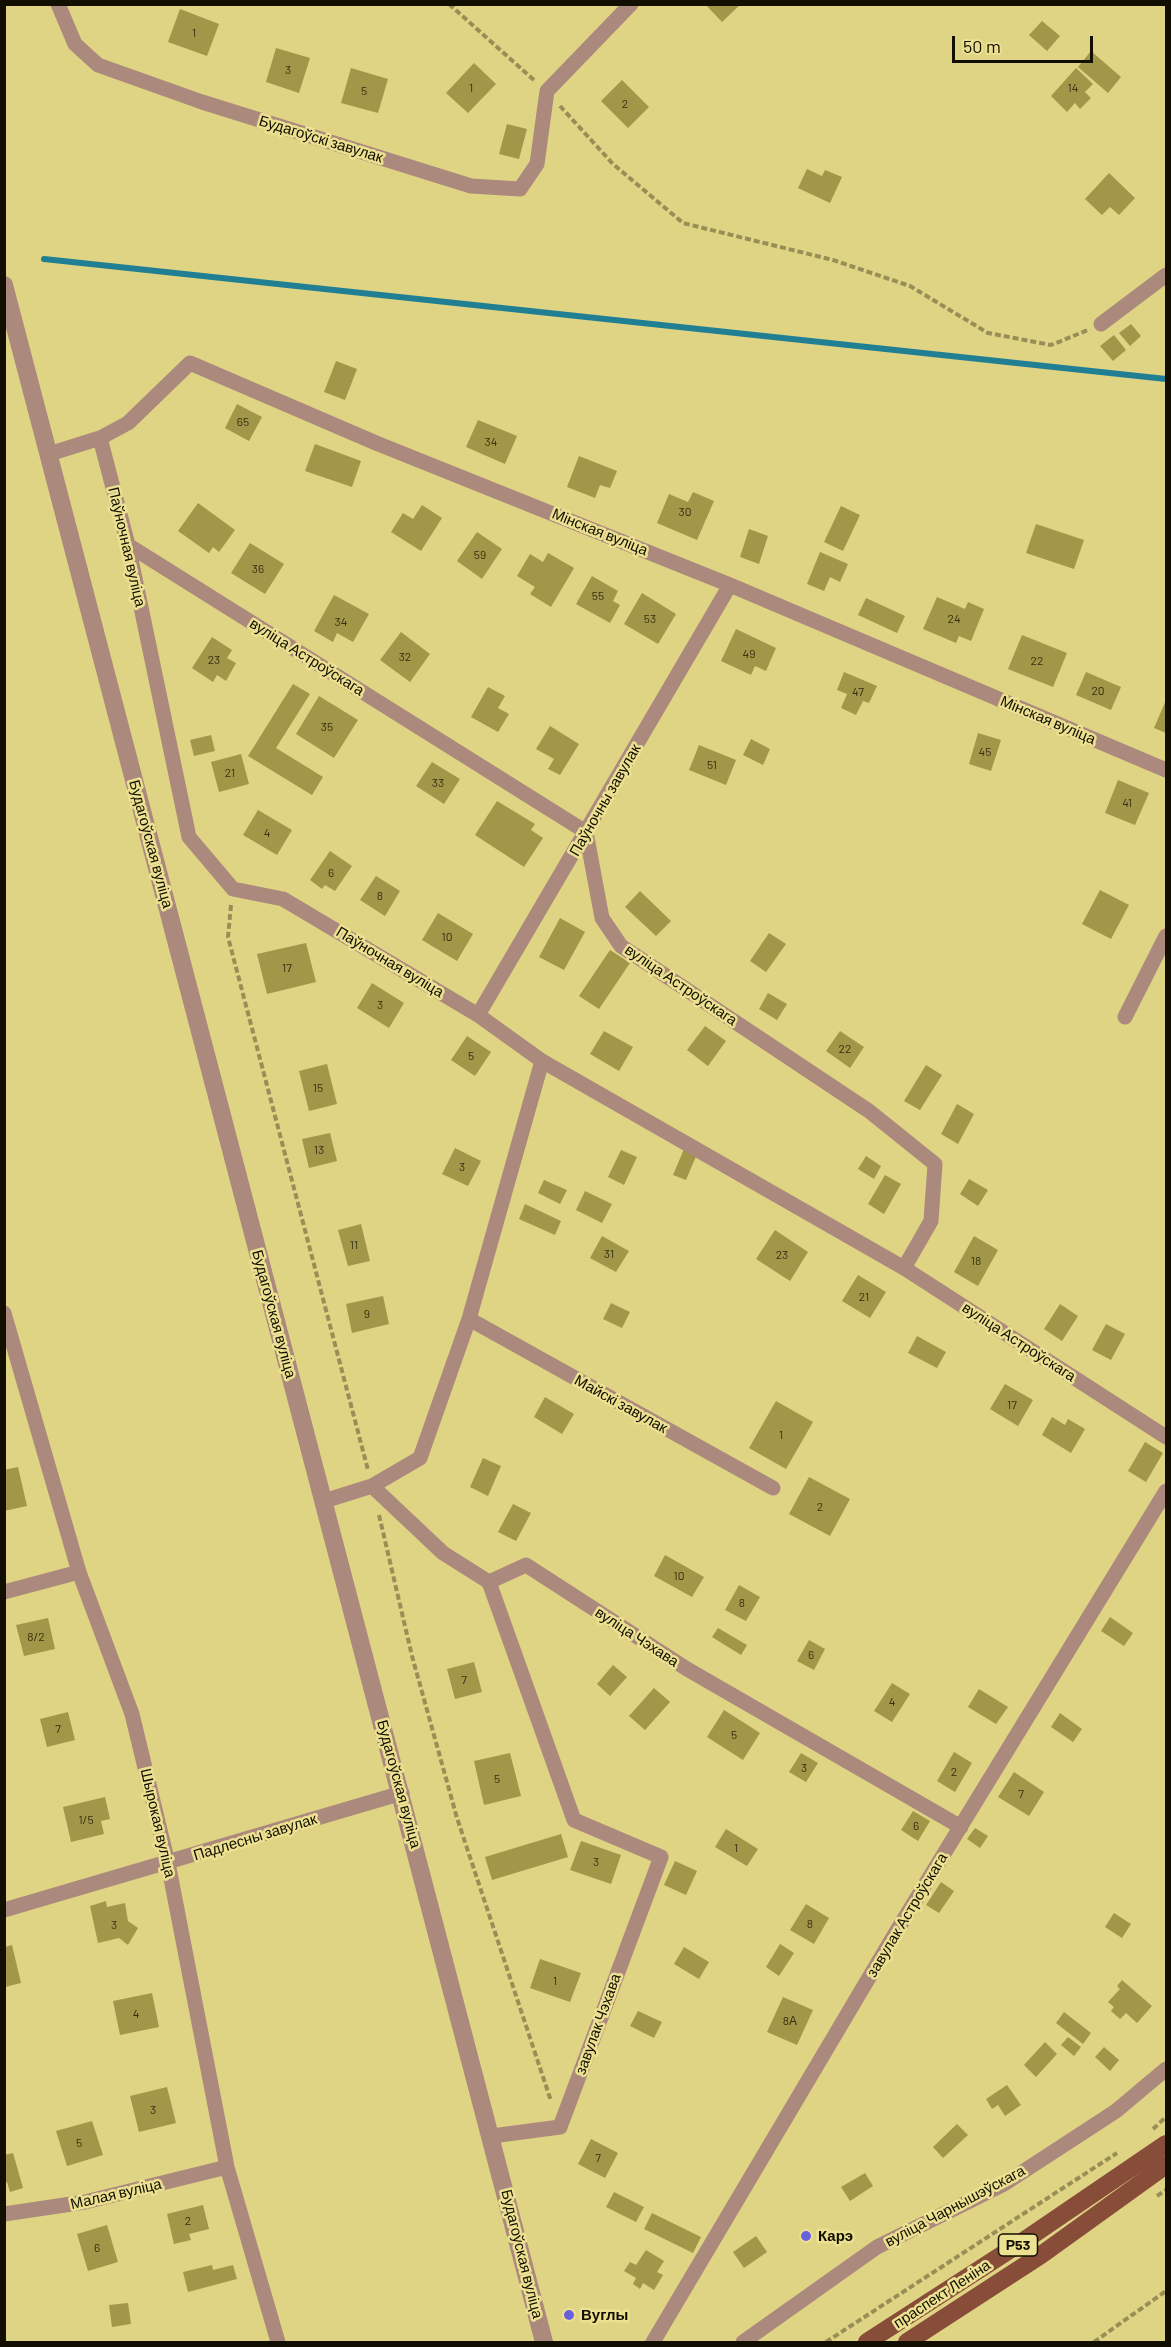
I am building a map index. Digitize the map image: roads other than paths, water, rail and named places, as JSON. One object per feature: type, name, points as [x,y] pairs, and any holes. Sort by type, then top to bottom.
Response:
[{"type":"main road","name":"праспект Леніна","points":[[867,2343],[1015,2247],[1167,2144]]},
{"type":"main road","name":"праспект Леніна","points":[[907,2343],[1041,2255],[1167,2165]]},
{"type":"street","name":"Будагоўскі завулак","points":[[58,4],[75,44],[98,65],[202,102],[471,186],[520,189],[537,164],[547,91],[631,4]]},
{"type":"street","points":[[1101,324],[1167,275]]},
{"type":"street","name":"Будагоўская вуліца","points":[[4,285],[11,335],[49,454],[492,2136],[544,2343]]},
{"type":"street","name":"Мінская вуліца","points":[[49,454],[100,438],[128,423],[190,363],[376,443],[730,585],[1167,770]]},
{"type":"street","name":"Паўночная вуліца","points":[[100,438],[128,545],[189,837],[233,889],[283,899],[478,1015],[542,1061],[904,1268]]},
{"type":"street","name":"вуліца Астроўскага","points":[[128,545],[586,832],[602,918],[621,946],[869,1111],[935,1164],[931,1221],[904,1268],[1167,1437]]},
{"type":"street","name":"Паўночны завулак","points":[[478,1015],[730,585]]},
{"type":"street","points":[[1125,1017],[1167,936]]},
{"type":"street","points":[[324,1501],[372,1486],[420,1458],[469,1320],[542,1061]]},
{"type":"street","name":"Шырокая вуліца","points":[[4,1313],[7,1332],[79,1572],[132,1714],[168,1863],[227,2167],[278,2343]]},
{"type":"street","name":"Майскі завулак","points":[[469,1320],[773,1488]]},
{"type":"street","points":[[372,1486],[443,1553],[489,1582]]},
{"type":"street","name":"завулак Астроўскага","points":[[653,2343],[961,1827],[1167,1491]]},
{"type":"street","name":"вуліца Чэхава","points":[[489,1582],[526,1565],[687,1669],[961,1827]]},
{"type":"street","points":[[4,1592],[79,1572]]},
{"type":"street","name":"завулак Чэхава","points":[[489,1582],[574,1820],[661,1857],[560,2127],[492,2136]]},
{"type":"street","name":"Падлесны завулак","points":[[4,1910],[402,1793]]},
{"type":"street","name":"вуліца Чарнышэўскага","points":[[743,2343],[877,2247],[1004,2184],[1116,2111],[1167,2069]]},
{"type":"street","name":"Малая вуліца","points":[[4,2214],[85,2202],[227,2167]]},
{"type":"waterway","points":[[44,259],[1166,379]]},
{"type":"place","name":"Карэ","points":[[806,2236]]},
{"type":"place","name":"Вуглы","points":[[569,2315]]}]
